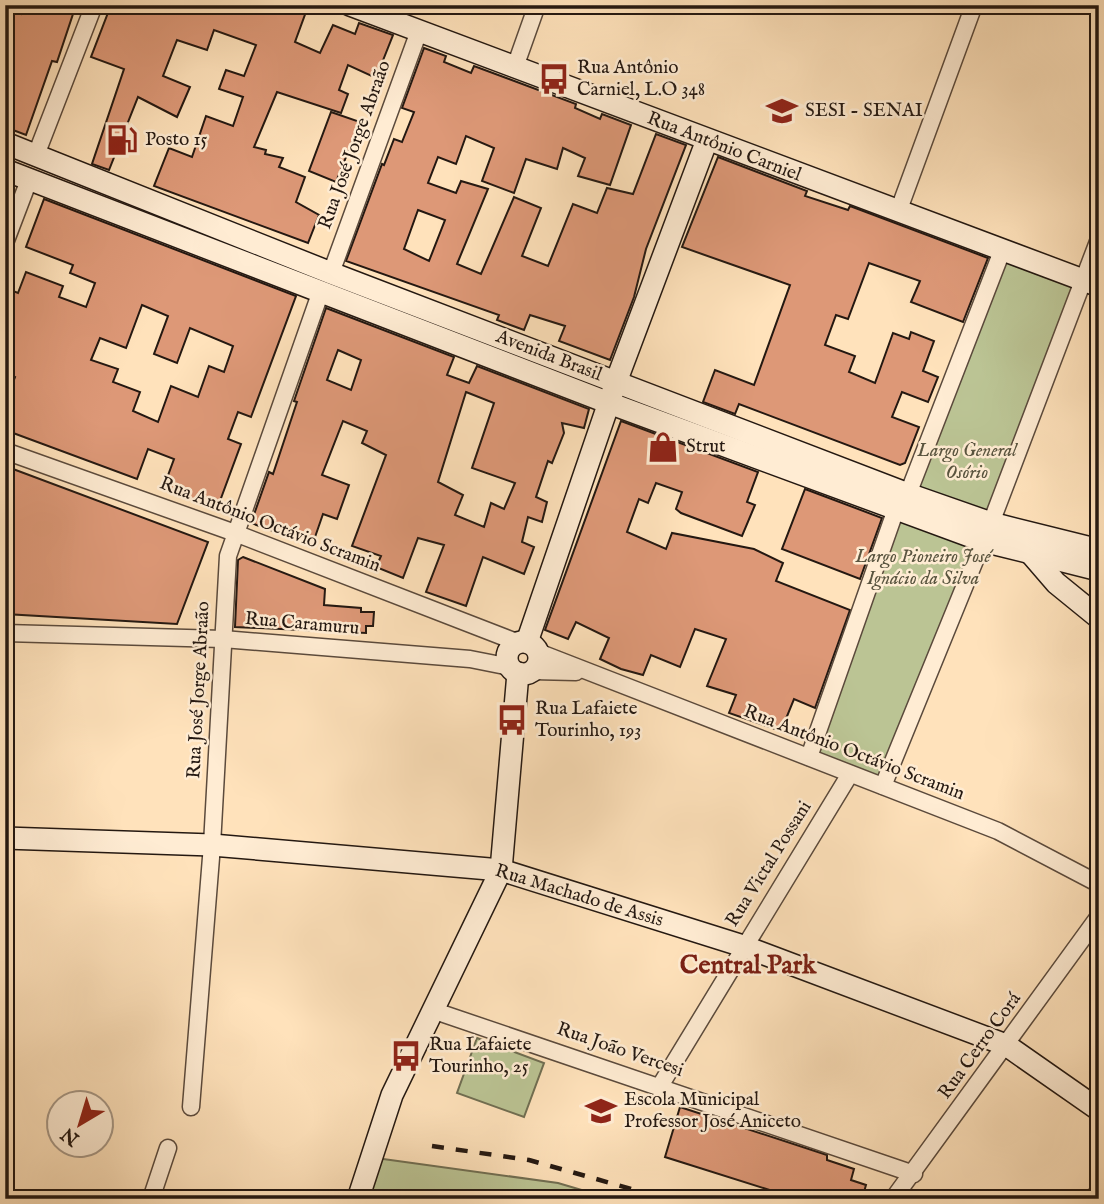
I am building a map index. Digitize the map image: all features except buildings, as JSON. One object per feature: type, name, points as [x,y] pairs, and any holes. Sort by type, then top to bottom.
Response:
[{"type":"street","points":[[36,155],[93,5]]},
{"type":"street","name":"Rua Antônio Carniel","points":[[350,5],[1091,283]]},
{"type":"street","points":[[514,67],[537,5]]},
{"type":"street","points":[[898,212],[974,5]]},
{"type":"street","name":"Rua José Jorge Abraão","points":[[191,1107],[212,845],[228,556],[419,31]]},
{"type":"street","points":[[358,1199],[392,1095],[501,870],[524,658],[608,403],[707,140]]},
{"type":"street","name":"Avenida Brasil","points":[[5,142],[608,403],[987,532],[1098,559]]},
{"type":"street","name":"Avenida Brasil","points":[[5,170],[616,382],[902,501]]},
{"type":"street","points":[[5,243],[29,180]]},
{"type":"street","points":[[883,786],[1091,283],[1099,239]]},
{"type":"street","points":[[809,757],[902,501],[1002,251]]},
{"type":"street","name":"Rua Antônio Octávio Scramin","points":[[5,451],[235,533],[524,658],[589,673],[998,831],[1099,884]]},
{"type":"street","name":"Avenida Brasil","points":[[987,532],[1031,554],[1098,559]]},
{"type":"street","points":[[1031,554],[1075,601],[1099,618]]},
{"type":"street","name":"Rua Caramuru","points":[[5,633],[223,639],[470,659],[524,658]]},
{"type":"street","name":"Rua Victal Possani","points":[[660,1086],[850,774]]},
{"type":"street","name":"Rua Machado de Assis","points":[[5,838],[212,845],[501,870],[743,946],[1006,1045],[1099,1110]]},
{"type":"street","name":"Rua Cerro Corá","points":[[893,1199],[914,1174],[1099,916]]},
{"type":"street","name":"Rua João Vercesi","points":[[432,1010],[914,1174]]},
{"type":"street","points":[[150,1199],[167,1148]]},
{"type":"street","points":[[1093,1199],[1099,1190]]},
{"type":"green space","name":"Largo General Osório","points":[[1002,251],[1083,280],[991,523],[908,494]]},
{"type":"green space","name":"Largo Pioneiro José Ignácio da Silva","points":[[896,509],[983,541],[883,786],[809,757]]},
{"type":"green space","points":[[477,1038],[544,1063],[524,1117],[457,1093]]},
{"type":"green space","points":[[376,1158],[558,1183],[612,1199],[363,1199]]},
{"type":"railway","points":[[432,1146],[529,1160],[667,1199]]},
{"type":"place","name":"Rua Antônio Carniel, L.O 348","points":[[554,79]]},
{"type":"place","name":"SESI - SENAI","points":[[782,111]]},
{"type":"place","name":"Posto 15","points":[[122,140]]},
{"type":"place","name":"Strut","points":[[663,447]]},
{"type":"place","name":"Rua Lafaiete Tourinho, 193","points":[[512,720]]},
{"type":"place","name":"Rua Lafaiete Tourinho, 25","points":[[406,1056]]},
{"type":"place","name":"Escola Municipal Professor José Aniceto","points":[[601,1111]]},
{"type":"district","name":"Central Park","points":[[748,965]]}]
